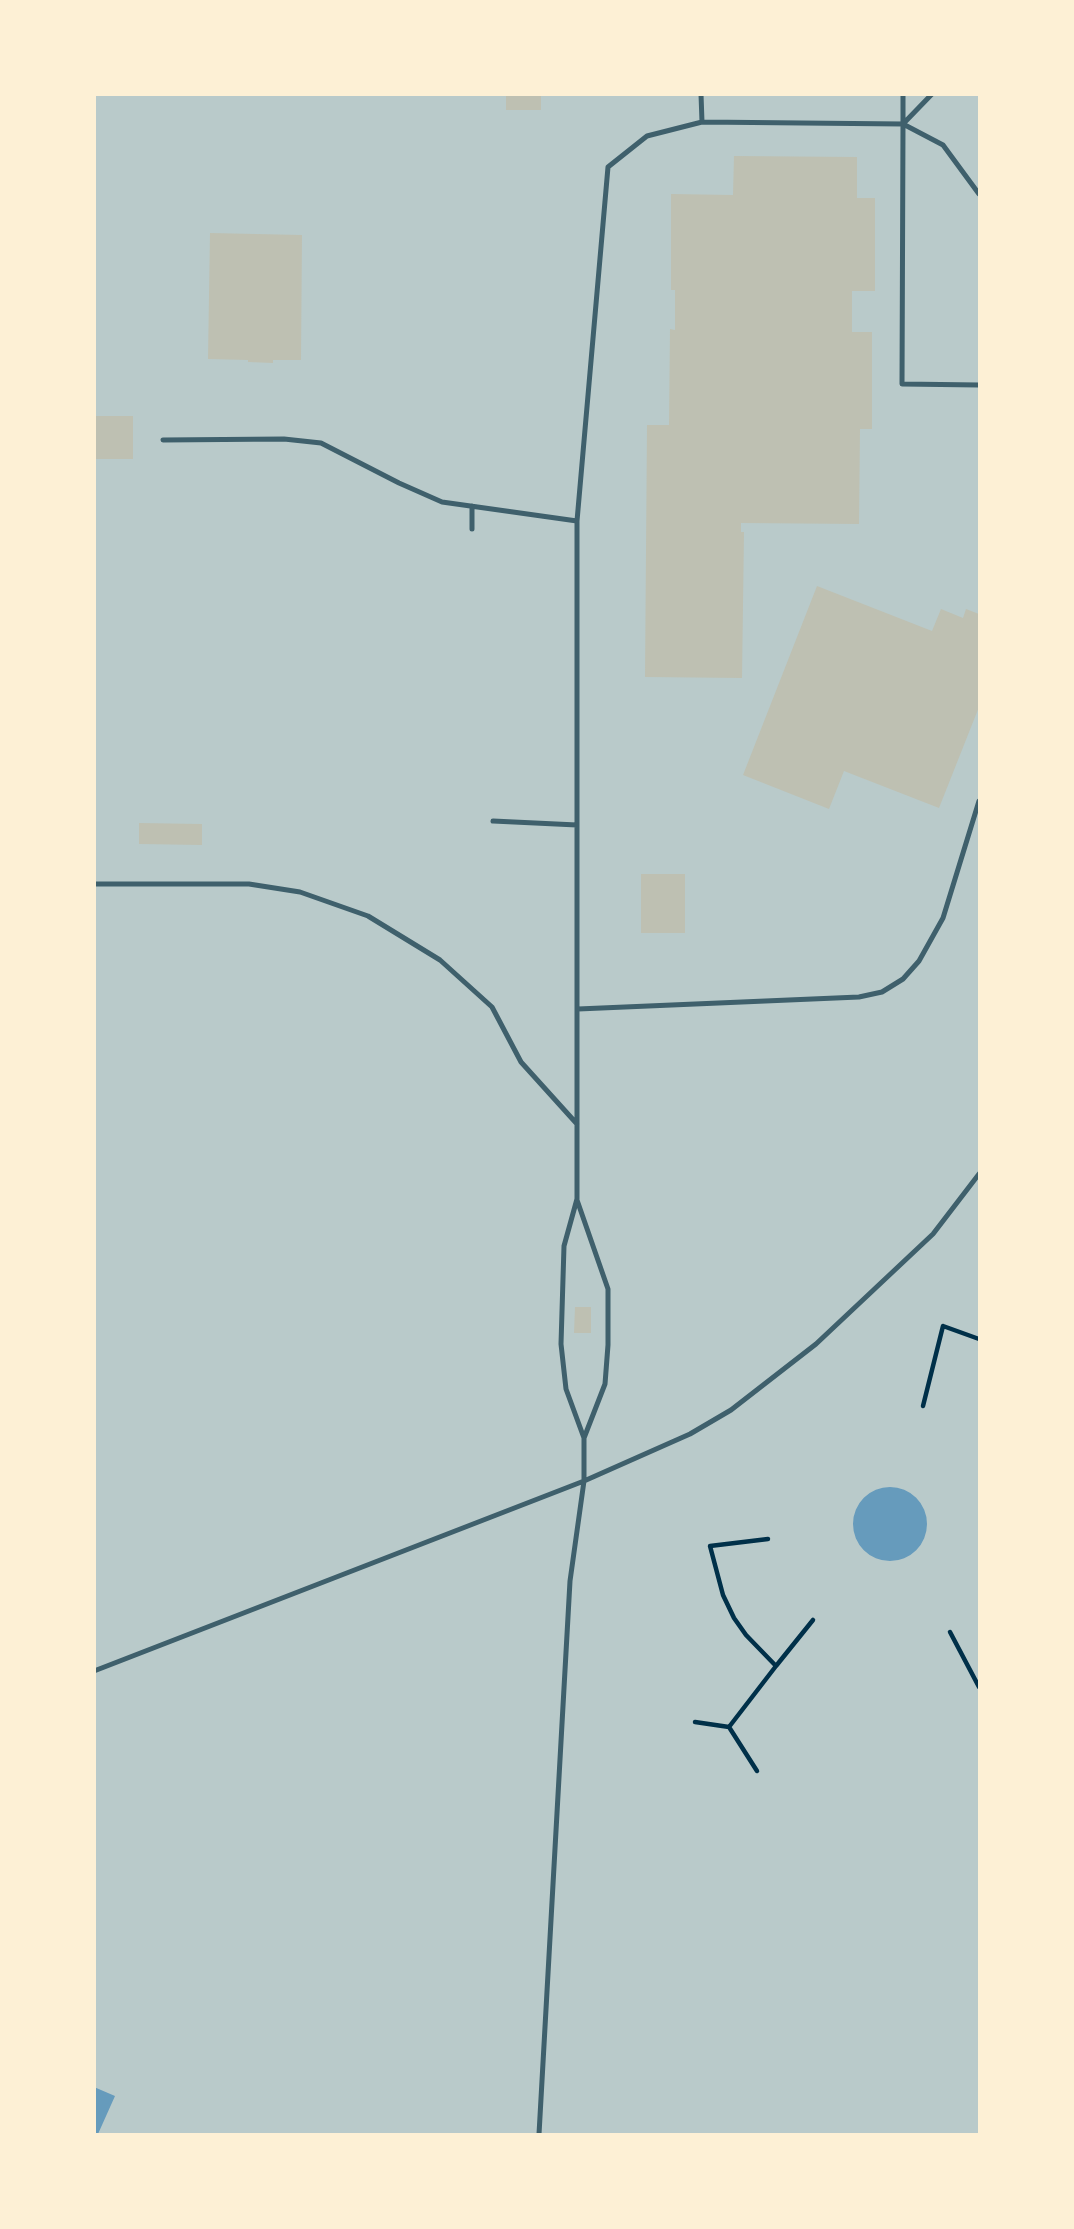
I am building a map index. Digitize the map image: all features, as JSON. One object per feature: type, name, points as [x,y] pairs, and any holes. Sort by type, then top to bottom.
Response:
[{"type":"lane","points":[[701,94],[702,122]]},
{"type":"lane","points":[[903,94],[902,384],[979,385]]},
{"type":"lane","points":[[903,124],[932,94]]},
{"type":"lane","points":[[539,2134],[570,1581],[584,1481],[584,1438],[566,1389],[561,1344],[564,1246],[577,1199],[577,521],[608,167],[647,136],[702,122],[903,124],[943,145],[979,194]]},
{"type":"lane","points":[[163,440],[284,439],[321,443],[442,502],[577,521]]},
{"type":"lane","points":[[472,506],[472,529]]},
{"type":"lane","points":[[578,1009],[859,997],[882,992],[903,979],[919,961],[943,918],[979,801]]},
{"type":"lane","points":[[494,821],[577,825]]},
{"type":"lane","points":[[94,884],[249,884],[300,892],[368,916],[440,960],[492,1007],[521,1062],[577,1124]]},
{"type":"lane","points":[[94,1671],[584,1481],[690,1434],[742,1402],[816,1344],[933,1234],[979,1174]]},
{"type":"lane","points":[[577,1199],[608,1289],[605,1384],[584,1438]]},
{"type":"path","points":[[923,1406],[943,1326],[979,1339]]},
{"type":"path","points":[[768,1539],[710,1546],[723,1595],[734,1618],[746,1636],[776,1666]]},
{"type":"path","points":[[729,1727],[813,1620]]},
{"type":"path","points":[[950,1632],[979,1687]]},
{"type":"path","points":[[695,1722],[729,1727],[757,1771]]},
{"type":"shaded area","points":[[94,95],[979,95],[979,2134],[95,2134]]},
{"type":"water","points":[[890,1487],[904,1490],[916,1498],[924,1510],[927,1524],[924,1538],[916,1550],[904,1558],[890,1561],[876,1558],[864,1550],[856,1538],[853,1524],[856,1510],[864,1498],[876,1490]]},
{"type":"water","points":[[94,2087],[115,2096],[98,2134],[95,2134]]},
{"type":"building","points":[[506,94],[541,94],[541,110],[506,110]]},
{"type":"building","points":[[734,156],[857,157],[857,198],[875,198],[875,291],[852,291],[852,332],[872,332],[872,429],[860,429],[859,524],[741,523],[741,532],[744,532],[742,678],[645,677],[647,425],[669,425],[670,329],[675,330],[675,290],[671,290],[671,194],[733,195]]},
{"type":"building","points":[[210,233],[302,235],[301,360],[273,360],[273,363],[208,359]]},
{"type":"building","points":[[94,416],[133,416],[133,459],[94,459]]},
{"type":"building","points":[[817,586],[932,631],[941,609],[963,618],[966,609],[979,614],[979,707],[939,808],[844,771],[829,809],[743,775]]},
{"type":"building","points":[[139,823],[202,824],[202,845],[139,844]]},
{"type":"building","points":[[641,874],[685,874],[685,933],[641,933]]},
{"type":"building","points":[[575,1307],[591,1307],[591,1333],[574,1333]]}]
